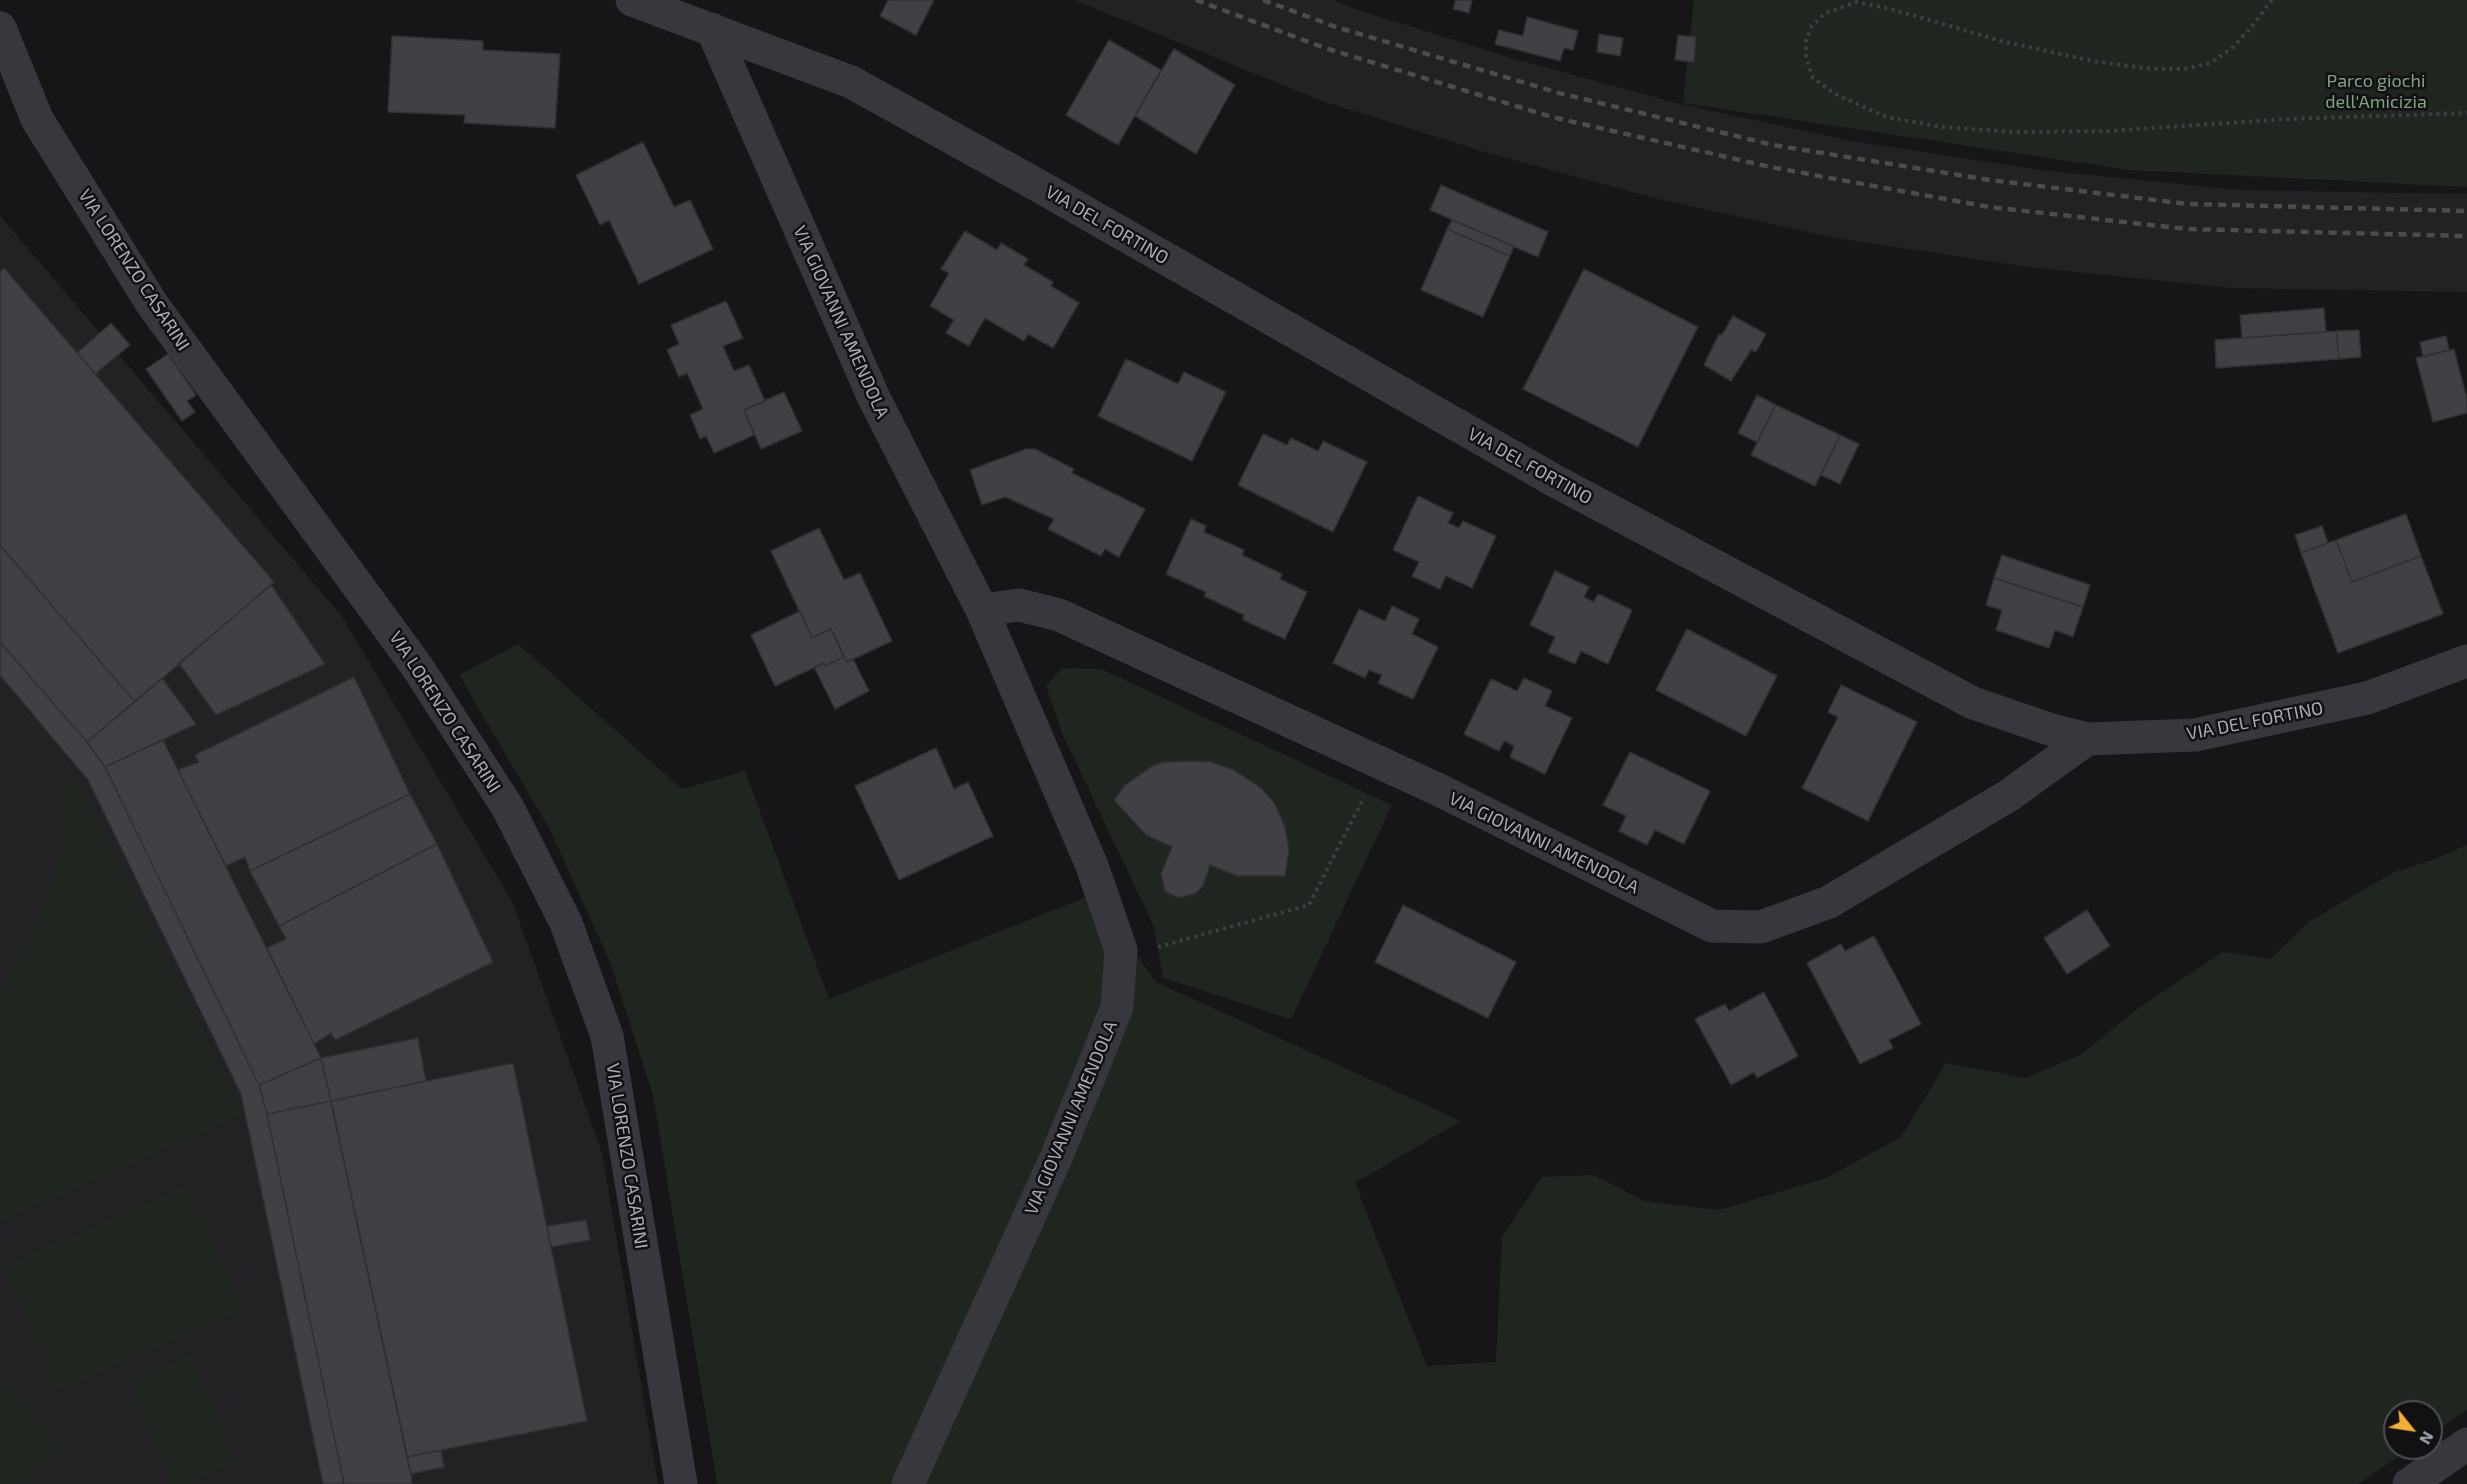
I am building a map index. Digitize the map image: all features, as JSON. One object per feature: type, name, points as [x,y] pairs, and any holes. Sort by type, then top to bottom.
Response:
[{"type":"street","name":"VIA DEL FORTINO","points":[[632,0],[851,81],[1555,481],[1973,703],[2052,730],[2087,739],[2195,735],[2367,698],[2467,661]]},
{"type":"street","name":"VIA LORENZO CASARINI","points":[[0,28],[37,119],[152,304],[418,668],[508,808],[566,923],[607,1036],[681,1484]]},
{"type":"street","name":"VIA GIOVANNI AMENDOLA","points":[[712,29],[873,398],[982,610],[1092,866],[1121,950],[1117,1007],[1055,1160],[908,1484]]},
{"type":"street","name":"VIA GIOVANNI AMENDOLA","points":[[982,610],[1019,605],[1059,615],[1437,789],[1712,926],[1761,927],[1829,902],[2008,796],[2087,739]]},
{"type":"street","points":[[2409,1484],[2467,1444]]},
{"type":"path","points":[[2272,0],[2231,49],[2210,63],[2184,69],[2152,69],[2093,61],[2001,41],[1895,10],[1856,2],[1824,14],[1812,26],[1806,39],[1806,58],[1814,78],[1835,94],[1886,117],[1942,127],[2017,132],[2108,131],[2288,119],[2467,113]]},
{"type":"path","points":[[1155,948],[1309,905],[1367,790]]},
{"type":"shaded area","points":[[1074,0],[1333,0],[1515,59],[1680,104],[1852,141],[2041,170],[2239,190],[2467,194],[2467,292],[2232,288],[2028,267],[1835,238],[1658,199],[1488,153],[1322,101]]},
{"type":"shaded area","points":[[0,216],[341,615],[512,901],[602,1153],[658,1484],[0,1484]]},
{"type":"green space","name":"Parco giochi dell'Amicizia","points":[[1694,0],[2467,0],[2467,187],[2128,170],[1683,103]]},
{"type":"green space","points":[[518,644],[682,789],[745,771],[829,999],[1094,894],[1156,982],[1461,1121],[1355,1183],[1427,1366],[1496,1362],[1502,1236],[1542,1177],[1594,1175],[1644,1201],[1719,1210],[1826,1178],[1901,1137],[1946,1063],[2026,1078],[2082,1054],[2134,1011],[2223,952],[2270,959],[2310,921],[2394,872],[2435,859],[2467,845],[2467,1410],[2443,1426],[2443,1400],[2383,1400],[2383,1460],[2393,1460],[2358,1484],[717,1484],[653,1095],[610,962],[550,830],[459,675]]},
{"type":"green space","points":[[1062,668],[1101,669],[1392,805],[1291,1019],[1163,978],[1154,927],[1063,735],[1046,686]]},
{"type":"green space","points":[[77,782],[245,1114],[0,1222],[0,990],[37,928],[64,846],[63,786]]},
{"type":"green space","points":[[189,1184],[243,1310],[58,1391],[3,1266]]},
{"type":"green space","points":[[190,1354],[238,1462],[189,1484],[172,1484],[128,1382]]},
{"type":"green space","points":[[0,1379],[61,1448],[21,1484],[0,1484]]},
{"type":"building","points":[[888,0],[934,0],[916,35],[880,16]]},
{"type":"building","points":[[1456,0],[1472,0],[1469,13],[1453,9]]},
{"type":"building","points":[[1527,17],[1578,31],[1573,50],[1564,48],[1560,61],[1495,44],[1499,30],[1523,36]]},
{"type":"building","points":[[1599,34],[1623,38],[1620,56],[1597,52]]},
{"type":"building","points":[[1678,35],[1696,37],[1694,62],[1675,60]]},
{"type":"building","points":[[392,36],[483,41],[483,50],[560,54],[555,128],[464,123],[465,115],[388,112]]},
{"type":"building","points":[[1109,40],[1161,70],[1118,145],[1066,115]]},
{"type":"building","points":[[1174,49],[1235,85],[1196,154],[1135,116]]},
{"type":"building","points":[[643,142],[674,207],[690,200],[713,249],[639,284],[609,220],[600,225],[576,175]]},
{"type":"building","points":[[1441,185],[1548,232],[1538,257],[1430,210]]},
{"type":"building","points":[[1452,220],[1514,246],[1510,256],[1447,229]]},
{"type":"building","points":[[1447,229],[1510,256],[1483,317],[1421,290]]},
{"type":"building","points":[[965,231],[997,250],[1001,243],[1028,259],[1024,265],[1053,282],[1051,286],[1079,303],[1053,348],[1028,334],[1024,341],[985,318],[969,346],[946,333],[954,320],[930,306],[949,273],[941,269]]},
{"type":"building","points":[[4,268],[274,582],[135,702],[0,545],[0,272]]},
{"type":"building","points":[[1584,269],[1698,327],[1638,447],[1523,389]]},
{"type":"building","points":[[726,301],[743,338],[723,346],[734,371],[749,365],[765,401],[744,410],[754,435],[714,453],[706,436],[700,439],[690,415],[703,409],[687,373],[679,377],[667,350],[679,344],[671,325]]},
{"type":"building","points":[[2324,308],[2326,332],[2242,338],[2240,315]]},
{"type":"building","points":[[1733,316],[1766,334],[1756,352],[1751,350],[1731,381],[1704,365],[1719,334],[1722,335]]},
{"type":"building","points":[[111,323],[130,345],[95,374],[77,353]]},
{"type":"building","points":[[2359,330],[2361,357],[2339,359],[2336,331]]},
{"type":"building","points":[[2336,331],[2339,359],[2216,368],[2215,340]]},
{"type":"building","points":[[2446,336],[2449,350],[2423,357],[2420,342]]},
{"type":"building","points":[[2454,349],[2467,399],[2467,413],[2433,422],[2416,358]]},
{"type":"building","points":[[168,354],[196,395],[187,401],[195,412],[182,421],[146,369]]},
{"type":"building","points":[[1126,359],[1178,384],[1184,372],[1226,392],[1192,461],[1098,416]]},
{"type":"building","points":[[784,392],[802,431],[761,449],[744,410]]},
{"type":"building","points":[[1757,395],[1776,405],[1757,442],[1738,433]]},
{"type":"building","points":[[1776,405],[1840,435],[1815,486],[1751,455]]},
{"type":"building","points":[[1263,434],[1287,445],[1291,438],[1318,451],[1323,441],[1367,462],[1333,532],[1238,485]]},
{"type":"building","points":[[1840,435],[1859,444],[1840,484],[1821,475]]},
{"type":"building","points":[[1026,449],[1035,449],[1074,469],[1072,473],[1145,509],[1119,557],[1105,549],[1101,556],[1048,529],[1054,519],[1005,497],[982,505],[970,470]]},
{"type":"building","points":[[1418,496],[1453,513],[1448,523],[1459,528],[1463,521],[1496,536],[1472,588],[1446,576],[1440,589],[1412,576],[1419,562],[1393,550]]},
{"type":"building","points":[[2406,514],[2421,556],[2352,582],[2336,540]]},
{"type":"building","points":[[1191,519],[1206,526],[1204,532],[1244,550],[1242,555],[1282,574],[1280,579],[1307,592],[1285,639],[1243,620],[1244,615],[1204,596],[1206,592],[1166,574]]},
{"type":"building","points":[[2322,526],[2328,543],[2301,553],[2295,535]]},
{"type":"building","points":[[819,528],[844,580],[860,573],[892,641],[847,662],[831,629],[812,638],[771,551]]},
{"type":"building","points":[[2336,540],[2352,582],[2421,556],[2443,614],[2338,653],[2301,553]]},
{"type":"building","points":[[0,545],[135,702],[87,742],[0,642]]},
{"type":"building","points":[[2002,555],[2090,585],[2083,607],[1994,578]]},
{"type":"building","points":[[1555,571],[1589,587],[1584,597],[1594,602],[1598,594],[1632,610],[1608,664],[1581,651],[1575,664],[1548,652],[1555,637],[1530,625]]},
{"type":"building","points":[[1994,578],[2083,607],[2073,637],[2055,630],[2049,648],[1996,630],[2002,610],[1986,605]]},
{"type":"building","points":[[271,585],[325,664],[216,715],[179,663]]},
{"type":"building","points":[[1392,606],[1419,619],[1412,634],[1438,647],[1413,699],[1378,683],[1382,675],[1369,670],[1365,678],[1333,663],[1359,609],[1385,621]]},
{"type":"building","points":[[800,611],[812,638],[831,629],[844,657],[825,666],[824,663],[775,686],[751,635]]},
{"type":"building","points":[[1687,629],[1777,676],[1746,736],[1656,690]]},
{"type":"building","points":[[0,642],[87,742],[105,767],[259,1085],[344,1484],[323,1484],[241,1094],[88,780],[0,675]]},
{"type":"building","points":[[844,657],[847,662],[853,659],[869,691],[835,709],[814,667],[824,663],[825,666]]},
{"type":"building","points":[[354,677],[410,794],[250,871],[245,857],[226,866],[178,770],[199,762],[195,755]]},
{"type":"building","points":[[162,678],[196,724],[105,767],[87,742]]},
{"type":"building","points":[[1524,678],[1552,691],[1545,706],[1572,718],[1545,774],[1510,757],[1514,746],[1504,741],[1499,751],[1464,734],[1491,679],[1517,691]]},
{"type":"building","points":[[1841,685],[1917,722],[1868,821],[1802,788],[1838,717],[1828,712]]},
{"type":"building","points":[[163,740],[321,1058],[259,1085],[105,767]]},
{"type":"building","points":[[936,748],[954,789],[968,782],[993,836],[899,880],[855,786]]},
{"type":"building","points":[[1630,752],[1710,791],[1684,844],[1655,830],[1647,845],[1619,831],[1626,816],[1603,805]]},
{"type":"building","points":[[1164,762],[1211,762],[1234,770],[1261,788],[1275,804],[1285,827],[1289,849],[1285,876],[1237,876],[1210,865],[1203,886],[1196,893],[1176,897],[1165,891],[1161,874],[1172,847],[1146,835],[1114,800],[1125,785],[1154,765]]},
{"type":"building","points":[[410,794],[437,844],[279,926],[250,871]]},
{"type":"building","points":[[437,844],[493,962],[335,1040],[331,1033],[314,1044],[267,948],[286,939],[279,926]]},
{"type":"building","points":[[1403,905],[1516,962],[1488,1018],[1375,962]]},
{"type":"building","points":[[2087,910],[2110,946],[2067,974],[2044,938]]},
{"type":"building","points":[[1874,936],[1921,1024],[1889,1040],[1893,1048],[1860,1064],[1807,963],[1841,944],[1845,951]]},
{"type":"building","points":[[1764,992],[1798,1056],[1757,1078],[1754,1072],[1731,1085],[1695,1019],[1725,1004],[1729,1011]]},
{"type":"building","points":[[418,1038],[426,1081],[331,1101],[321,1058]]},
{"type":"building","points":[[321,1058],[331,1101],[267,1114],[259,1085]]},
{"type":"building","points":[[513,1063],[587,1421],[407,1457],[331,1101]]},
{"type":"building","points":[[331,1101],[412,1484],[344,1484],[267,1114]]},
{"type":"building","points":[[586,1220],[590,1240],[551,1247],[547,1226]]},
{"type":"building","points":[[441,1450],[444,1467],[411,1474],[407,1457]]},
{"type":"railway","points":[[1196,0],[1325,48],[1552,117],[1770,167],[1989,207],[2187,229],[2467,236]]},
{"type":"railway","points":[[1263,0],[1336,27],[1559,93],[1773,145],[1990,180],[2188,204],[2467,211]]}]
